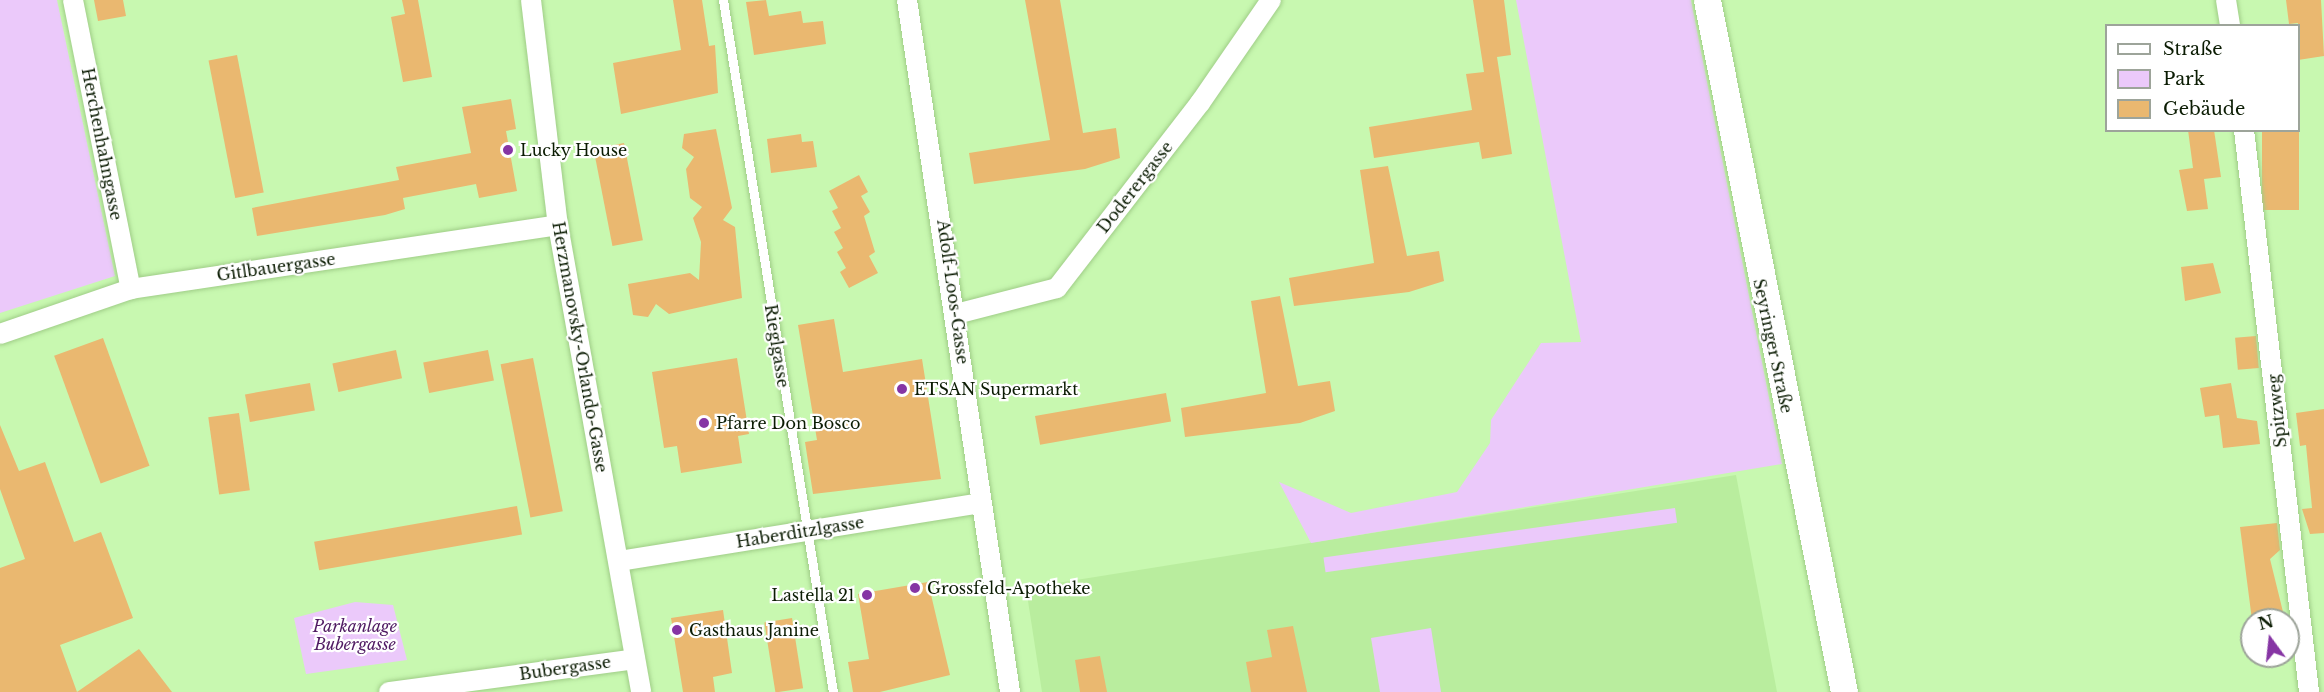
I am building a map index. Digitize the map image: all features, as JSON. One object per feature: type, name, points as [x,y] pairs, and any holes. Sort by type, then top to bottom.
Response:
[{"type":"main road","name":"Seyringer Straße","points":[[1707,0],[1844,692]]},
{"type":"street","name":"Herchenhahngasse","points":[[73,0],[131,289]]},
{"type":"street","name":"Herzmanovsky-Orlando-Gasse","points":[[531,0],[558,225],[641,692]]},
{"type":"street","name":"Adolf-Loos-Gasse","points":[[907,0],[956,314],[981,503],[1010,692]]},
{"type":"street","name":"Doderergasse","points":[[956,314],[1057,288],[1200,104],[1271,0]]},
{"type":"street","points":[[2226,0],[2230,24]]},
{"type":"street","name":"Spitzweg","points":[[2244,132],[2309,692]]},
{"type":"street","name":"Gitlbauergasse","points":[[0,334],[131,289],[558,225]]},
{"type":"street","name":"Haberditzlgasse","points":[[618,561],[981,503]]},
{"type":"street","name":"Bubergasse","points":[[388,692],[635,659]]},
{"type":"lane","name":"Rieglgasse","points":[[723,0],[833,692]]},
{"type":"shaded area","points":[[1736,475],[1777,692],[1042,692],[1026,588]]},
{"type":"green space","points":[[0,0],[57,0],[115,276],[0,313]]},
{"type":"green space","points":[[1516,0],[1691,0],[1782,464],[1311,543],[1279,482],[1351,513],[1457,492],[1490,443],[1491,420],[1541,343],[1581,342]]},
{"type":"green space","points":[[1675,508],[1677,523],[1326,572],[1323,557]]},
{"type":"green space","name":"Parkanlage Bubergasse","points":[[355,602],[393,605],[407,660],[306,674],[294,618]]},
{"type":"green space","points":[[1431,628],[1441,692],[1380,692],[1371,638]]},
{"type":"building","points":[[94,0],[123,0],[126,16],[98,21]]},
{"type":"building","points":[[402,0],[418,0],[432,77],[403,82],[391,17],[405,14]]},
{"type":"building","points":[[673,0],[702,0],[709,46],[715,45],[718,93],[621,114],[613,63],[681,50]]},
{"type":"building","points":[[766,0],[769,16],[801,11],[803,23],[823,21],[826,44],[754,55],[746,2]]},
{"type":"building","points":[[1025,0],[1060,0],[1083,133],[1116,128],[1120,158],[1085,169],[974,184],[969,153],[1050,140]]},
{"type":"building","points":[[1473,0],[1504,0],[1511,55],[1497,57],[1512,154],[1482,159],[1479,142],[1374,158],[1369,127],[1472,110],[1466,74],[1484,72]]},
{"type":"building","points":[[2286,0],[2321,0],[2324,56],[2300,60],[2300,24],[2289,24]]},
{"type":"building","points":[[237,55],[264,192],[235,198],[209,61]]},
{"type":"building","points":[[511,99],[516,129],[506,131],[517,191],[479,198],[476,184],[403,198],[405,209],[385,215],[257,236],[252,208],[399,180],[396,167],[471,153],[462,107]]},
{"type":"building","points":[[716,129],[732,208],[723,220],[735,227],[742,298],[669,314],[656,304],[648,317],[633,315],[628,284],[690,273],[699,280],[701,242],[693,218],[702,207],[690,198],[686,169],[694,157],[682,148],[684,134]]},
{"type":"building","points":[[2188,132],[2214,132],[2221,177],[2204,179],[2208,209],[2187,211],[2179,170],[2193,168]]},
{"type":"building","points":[[2262,132],[2299,132],[2299,210],[2262,210]]},
{"type":"building","points":[[801,134],[802,142],[813,141],[817,167],[771,173],[767,139]]},
{"type":"building","points":[[624,143],[643,240],[612,246],[594,149]]},
{"type":"building","points":[[1388,166],[1407,256],[1439,251],[1444,281],[1409,292],[1294,306],[1289,278],[1374,263],[1360,170]]},
{"type":"building","points":[[859,175],[868,192],[861,196],[870,212],[864,216],[875,252],[869,256],[878,273],[849,288],[840,272],[846,268],[837,252],[843,248],[834,232],[841,228],[832,211],[838,208],[829,191]]},
{"type":"building","points":[[2213,263],[2221,293],[2185,301],[2181,267]]},
{"type":"building","points":[[1280,296],[1298,386],[1330,381],[1335,411],[1300,423],[1185,437],[1181,408],[1266,393],[1251,301]]},
{"type":"building","points":[[834,319],[843,372],[922,359],[941,479],[813,494],[805,442],[817,440],[798,325]]},
{"type":"building","points":[[2256,336],[2259,368],[2238,370],[2235,338]]},
{"type":"building","points":[[103,338],[150,466],[101,484],[54,356]]},
{"type":"building","points":[[396,350],[402,378],[338,392],[332,364]]},
{"type":"building","points":[[488,350],[494,380],[429,393],[423,363]]},
{"type":"building","points":[[533,358],[563,511],[530,517],[501,364]]},
{"type":"building","name":"Pfarre Don Bosco","points":[[737,358],[749,434],[738,436],[742,463],[681,473],[677,446],[664,448],[652,372]]},
{"type":"building","points":[[310,383],[315,411],[250,422],[245,394]]},
{"type":"building","points":[[2231,383],[2237,418],[2257,421],[2260,444],[2223,448],[2219,415],[2205,417],[2200,388]]},
{"type":"building","points":[[1166,393],[1171,422],[1040,445],[1035,416]]},
{"type":"building","points":[[2324,409],[2324,533],[2310,534],[2302,509],[2312,508],[2306,445],[2300,446],[2296,413]]},
{"type":"building","points":[[239,413],[250,490],[219,495],[208,417]]},
{"type":"building","points":[[0,425],[19,471],[45,462],[74,542],[101,532],[133,618],[60,645],[77,692],[0,692],[0,568],[25,559],[0,489]]},
{"type":"building","points":[[517,506],[522,535],[319,570],[314,542]]},
{"type":"building","points":[[2277,523],[2280,550],[2270,559],[2282,608],[2250,608],[2240,527]]},
{"type":"building","points":[[928,582],[950,675],[880,692],[853,692],[848,662],[869,659],[858,594]]},
{"type":"building","points":[[723,610],[732,673],[713,677],[715,692],[683,692],[671,618]]},
{"type":"building","points":[[792,618],[803,688],[775,692],[764,622]]},
{"type":"building","points":[[1293,626],[1307,692],[1251,692],[1246,662],[1272,657],[1267,630]]},
{"type":"building","points":[[139,649],[172,692],[77,692]]},
{"type":"building","points":[[1100,656],[1107,692],[1080,692],[1075,660]]},
{"type":"place","name":"Lucky House","points":[[508,150]]},
{"type":"place","name":"ETSAN Supermarkt","points":[[902,389]]},
{"type":"place","name":"Pfarre Don Bosco","points":[[704,423]]},
{"type":"place","name":"Grossfeld-Apotheke","points":[[915,588]]},
{"type":"place","name":"Lastella 21","points":[[867,595]]},
{"type":"place","name":"Gasthaus Janine","points":[[677,630]]}]
